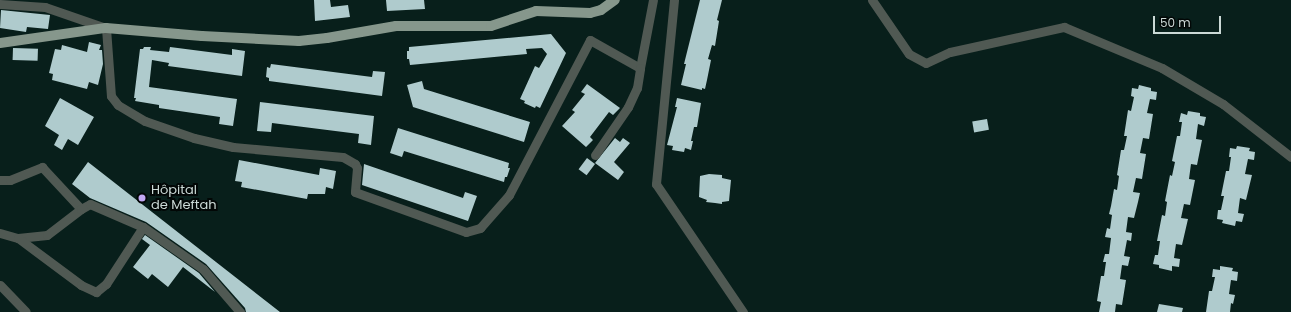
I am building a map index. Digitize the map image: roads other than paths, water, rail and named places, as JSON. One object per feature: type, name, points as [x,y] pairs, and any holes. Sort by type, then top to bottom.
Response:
[{"type":"main road","points":[[0,43],[106,28],[299,41],[327,38],[396,26],[491,26],[536,11],[590,14],[601,10],[614,0]]},
{"type":"street","points":[[595,156],[628,107],[638,88],[640,68],[653,0]]},
{"type":"street","points":[[674,0],[656,184],[744,312]]},
{"type":"street","points":[[872,0],[909,54],[926,63],[950,52],[1064,27],[1162,68],[1223,104],[1291,157]]},
{"type":"street","points":[[0,4],[45,8],[106,28],[111,96],[118,105],[144,121],[194,138],[233,147],[343,157],[355,164],[357,168],[355,192],[466,232],[480,228],[509,196],[590,40],[640,68]]},
{"type":"street","points":[[0,180],[10,180],[42,167],[81,209]]},
{"type":"street","points":[[18,238],[47,235],[81,209],[90,204],[143,228],[203,269],[240,312]]},
{"type":"street","points":[[0,233],[18,238],[81,285],[96,292],[106,284],[143,228]]},
{"type":"street","points":[[0,285],[26,312]]},
{"type":"place","name":"Hôpital de Meftah","points":[[142,198]]}]
